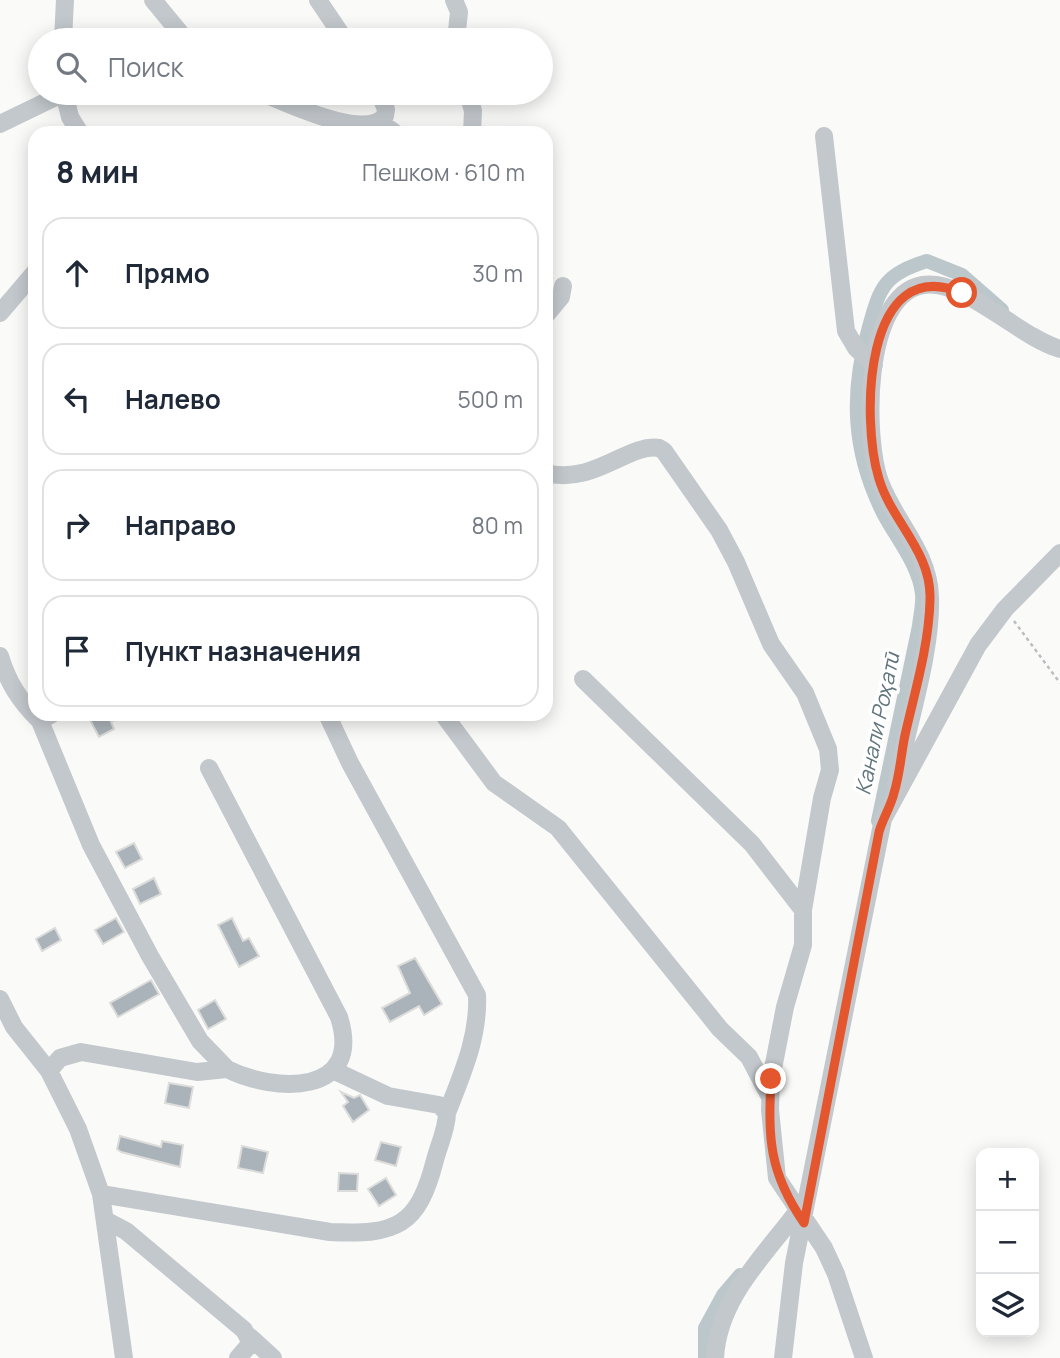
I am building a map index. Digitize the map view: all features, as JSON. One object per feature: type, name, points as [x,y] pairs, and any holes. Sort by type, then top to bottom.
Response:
[{"type":"street","points":[[64,28],[65,0]]},
{"type":"street","points":[[153,0],[176,28]]},
{"type":"street","points":[[318,0],[337,28]]},
{"type":"street","points":[[454,0],[459,12],[457,28]]},
{"type":"street","points":[[0,124],[39,105]]},
{"type":"street","points":[[67,105],[76,126]]},
{"type":"street","points":[[293,105],[319,115],[357,125],[372,126]]},
{"type":"street","points":[[384,105],[388,126]]},
{"type":"street","points":[[471,105],[472,126]]},
{"type":"street","points":[[824,136],[846,331],[865,357],[871,434],[879,480],[923,561],[930,598],[920,671],[894,795]]},
{"type":"street","points":[[0,313],[28,280]]},
{"type":"street","points":[[865,357],[902,297],[925,285],[947,286],[962,293],[1032,338],[1060,349]]},
{"type":"street","points":[[553,307],[561,297],[563,286]]},
{"type":"street","points":[[553,474],[572,476],[591,472],[649,448],[659,447],[670,458],[719,530],[736,562],[771,644],[805,693],[828,750],[830,770],[822,798],[803,910],[803,944],[785,1007],[770,1099],[777,1178],[796,1211],[824,1248],[836,1274],[864,1358]]},
{"type":"street","points":[[783,1358],[794,1264],[796,1211],[879,832],[894,795],[978,645],[1005,609],[1060,553]]},
{"type":"street","points":[[0,656],[7,679],[23,704],[28,707]]},
{"type":"street","points":[[583,679],[751,844],[803,910]]},
{"type":"street","points":[[47,721],[91,845],[150,956],[200,1041],[227,1069],[253,1080],[296,1085],[335,1071],[341,1061],[343,1032],[339,1017],[209,768]]},
{"type":"street","points":[[101,1194],[330,1231],[368,1234],[386,1231],[402,1222],[424,1197],[447,1113],[470,1050],[478,1018],[477,995],[350,763],[330,721]]},
{"type":"street","points":[[448,721],[494,783],[558,828],[720,1029],[749,1057],[770,1099]]},
{"type":"street","points":[[0,999],[14,1027],[49,1071],[78,1129],[101,1194],[124,1358]]},
{"type":"street","points":[[49,1071],[60,1058],[80,1052],[197,1072],[227,1069]]},
{"type":"street","points":[[335,1071],[388,1096],[439,1105],[447,1113]]},
{"type":"street","points":[[715,1358],[721,1320],[730,1300],[796,1211]]},
{"type":"street","points":[[105,1220],[126,1231],[273,1358]]},
{"type":"street","points":[[237,1358],[251,1343],[250,1337]]},
{"type":"path","points":[[1005,609],[1060,683]]},
{"type":"building","points":[[91,721],[113,721],[114,729],[99,737]]},
{"type":"building","points":[[134,843],[142,859],[125,868],[116,852]]},
{"type":"building","points":[[154,878],[161,894],[140,904],[133,889]]},
{"type":"building","points":[[116,918],[124,932],[103,944],[95,930]]},
{"type":"building","points":[[232,918],[243,941],[249,938],[259,956],[239,967],[218,925]]},
{"type":"building","points":[[55,928],[61,940],[42,951],[36,939]]},
{"type":"building","points":[[415,958],[442,1004],[424,1015],[419,1006],[390,1022],[382,1008],[410,993],[398,966]]},
{"type":"building","points":[[151,980],[159,994],[118,1017],[110,1003]]},
{"type":"building","points":[[215,1000],[226,1019],[208,1029],[198,1010]]},
{"type":"building","points":[[169,1083],[193,1087],[189,1108],[165,1103]]},
{"type":"building","points":[[341,1092],[354,1098],[360,1095],[369,1110],[353,1122],[343,1106],[348,1102]]},
{"type":"building","points":[[120,1136],[161,1147],[162,1141],[183,1145],[180,1167],[121,1152],[117,1149]]},
{"type":"building","points":[[381,1142],[401,1147],[396,1166],[375,1160]]},
{"type":"building","points":[[242,1146],[268,1152],[263,1173],[238,1168]]},
{"type":"building","points":[[339,1173],[358,1174],[357,1191],[338,1191]]},
{"type":"building","points":[[386,1178],[396,1195],[379,1206],[368,1189]]},
{"type":"waterway","name":"Канали Роҳатӣ","points":[[878,821],[919,626],[922,598],[916,573],[883,513],[865,467],[857,421],[863,351],[877,301],[886,284],[902,271],[927,261],[962,275],[1002,310]]},
{"type":"waterway","name":"Канали Роҳатӣ","points":[[705,1358],[705,1328],[723,1295],[740,1275]]},
{"type":"route","points":[[771,1079],[770,1110],[777,1178],[804,1223],[855,971],[879,832],[894,795],[920,671],[930,598],[923,561],[879,480],[871,434],[871,383],[874,365],[884,325],[902,297],[918,286],[925,285],[947,286],[962,293]]}]
